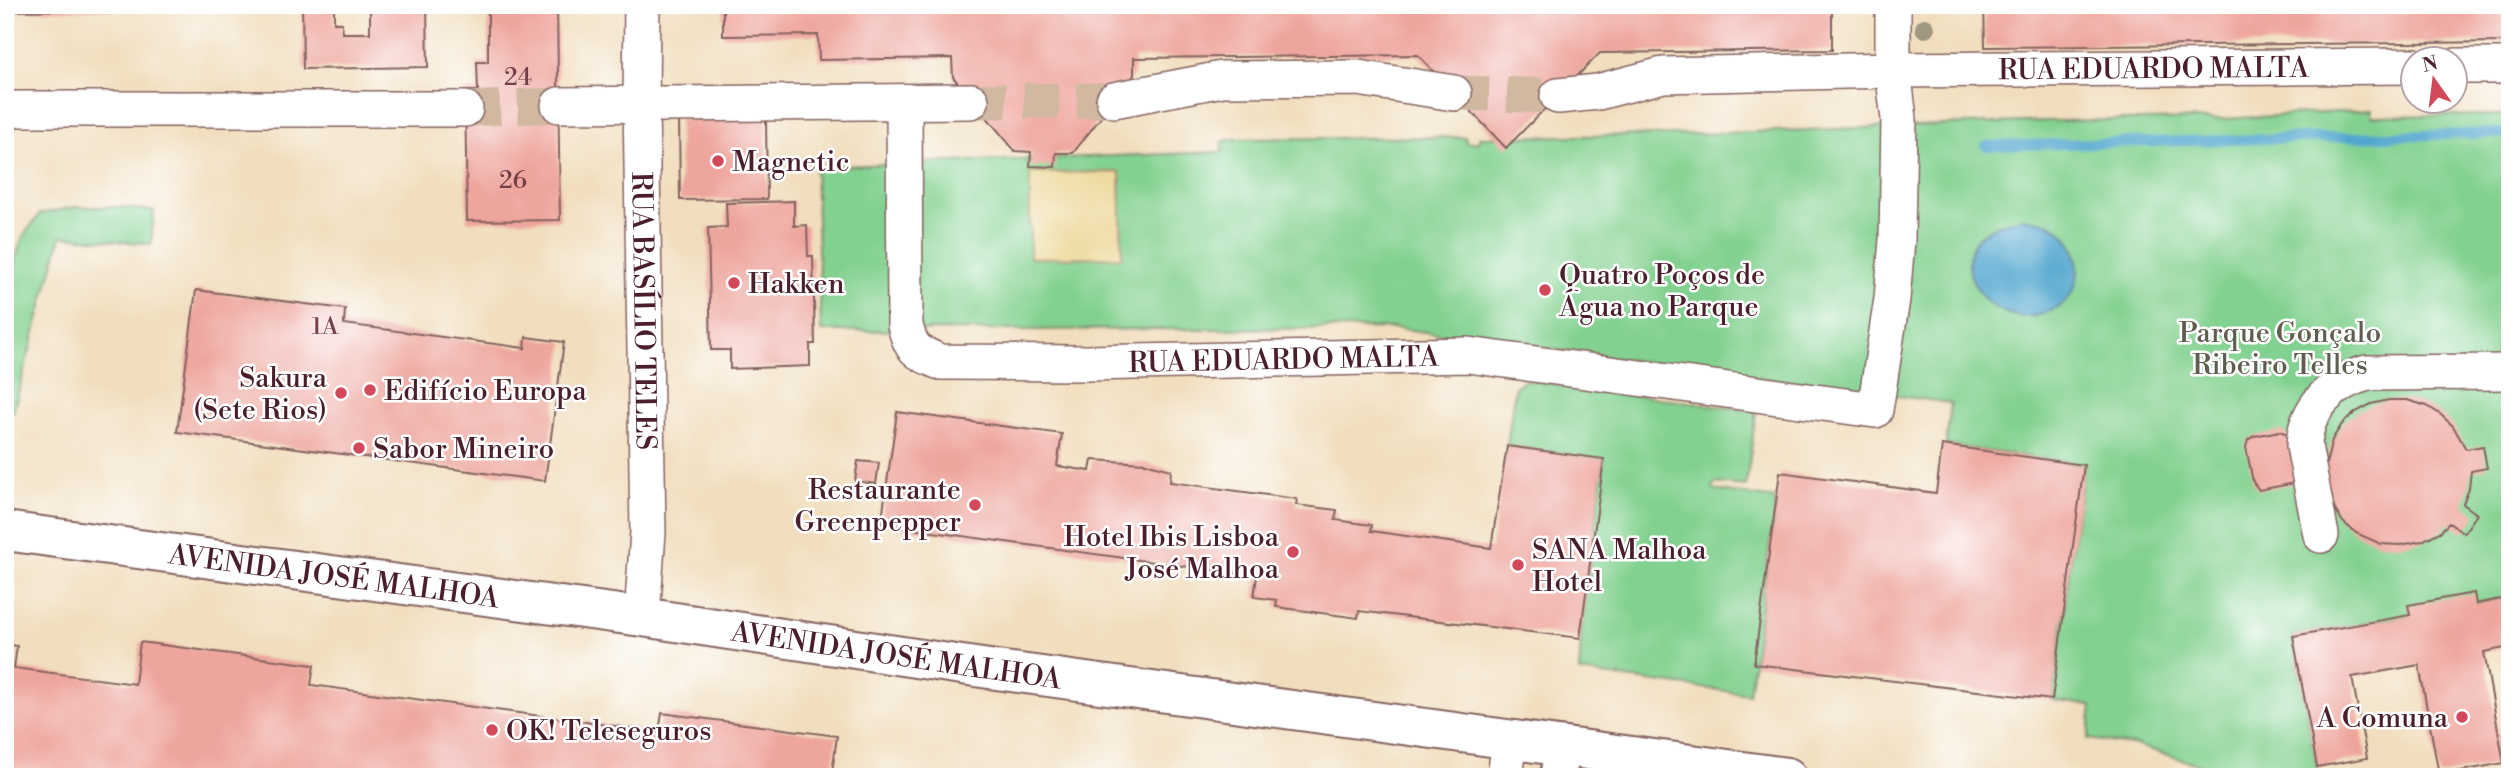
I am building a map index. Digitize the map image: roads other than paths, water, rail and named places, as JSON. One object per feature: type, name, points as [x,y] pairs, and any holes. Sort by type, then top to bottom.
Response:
[{"type":"street","name":"RUA BASÍLIO TELES","points":[[642,5],[641,104],[648,532],[642,617]]},
{"type":"street","points":[[1893,5],[1893,70]]},
{"type":"street","name":"RUA EDUARDO MALTA","points":[[1558,96],[1598,92],[1663,75],[1893,70],[2400,66]]},
{"type":"street","points":[[2470,66],[2510,66]]},
{"type":"street","name":"RUA EDUARDO MALTA","points":[[904,115],[905,325],[908,337],[917,352],[940,362],[1087,363],[1468,355],[1875,410],[1892,299],[1897,240],[1899,119],[1893,70]]},
{"type":"street","points":[[1114,100],[1222,79],[1359,78],[1454,93]]},
{"type":"street","points":[[559,105],[641,104],[904,115],[971,102]]},
{"type":"street","points":[[5,109],[465,108]]},
{"type":"street","points":[[2321,535],[2304,446],[2309,417],[2322,398],[2336,386],[2367,373],[2510,372]]},
{"type":"street","name":"AVENIDA JOSÉ MALHOA","points":[[5,531],[1510,739],[1560,761],[1787,777]]},
{"type":"street","points":[[1505,777],[1510,739]]},
{"type":"water","points":[[2023,218],[2046,223],[2058,230],[2072,245],[2078,265],[2075,286],[2067,300],[2039,315],[2018,316],[2000,310],[1985,299],[1974,284],[1969,268],[1971,251],[1980,236],[1997,225]]},
{"type":"waterway","points":[[1986,146],[2510,133]]},
{"type":"tunnel","points":[[1454,93],[1558,96]]},
{"type":"tunnel","points":[[971,101],[1114,100]]},
{"type":"tunnel","points":[[465,109],[559,105]]},
{"type":"place","name":"Magnetic","points":[[718,161]]},
{"type":"place","name":"Hakken","points":[[734,283]]},
{"type":"place","name":"Quatro Poços de Água no Parque","points":[[1545,290]]},
{"type":"place","name":"Edifício Europa","points":[[370,390]]},
{"type":"place","name":"Sakura (Sete Rios)","points":[[341,393]]},
{"type":"place","name":"Sabor Mineiro","points":[[359,448]]},
{"type":"place","name":"Restaurante Greenpepper","points":[[975,505]]},
{"type":"place","name":"Hotel Ibis Lisboa José Malhoa","points":[[1293,552]]},
{"type":"place","name":"SANA Malhoa Hotel","points":[[1518,565]]},
{"type":"place","name":"A Comuna","points":[[2462,717]]},
{"type":"place","name":"OK! Teleseguros","points":[[492,730]]},
{"type":"park label","name":"Parque Gonçalo Ribeiro Telles","points":[[2280,348]]}]
